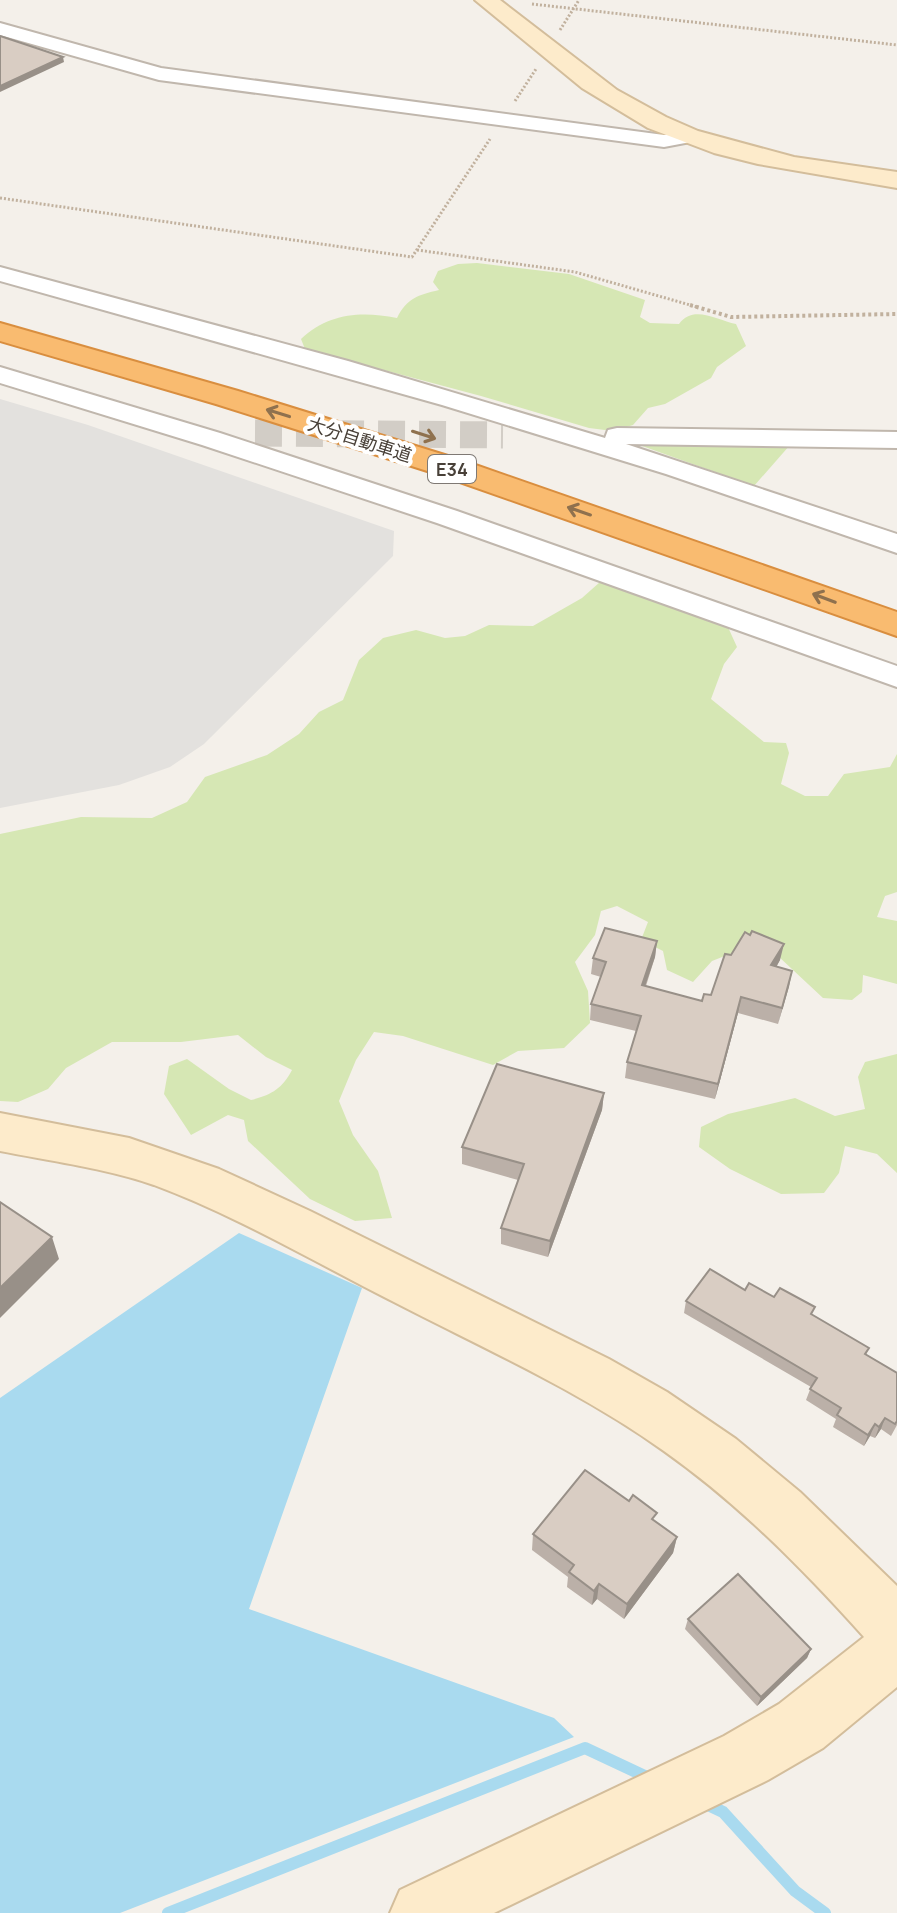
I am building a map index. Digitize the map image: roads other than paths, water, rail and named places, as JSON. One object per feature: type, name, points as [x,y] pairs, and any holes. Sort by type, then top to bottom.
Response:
[{"type":"highway","name":"大分自動車道","points":[[0,310],[349,411],[569,481],[897,596]]},
{"type":"highway","name":"大分自動車道","points":[[0,332],[298,419],[552,501],[897,625]]},
{"type":"street","points":[[486,0],[589,82],[630,108],[694,136],[788,163],[897,180]]},
{"type":"street","points":[[0,29],[159,74],[664,141],[694,136]]},
{"type":"street","points":[[0,274],[477,405],[773,499],[897,544]]},
{"type":"street","points":[[0,375],[211,439],[462,522],[897,677]]},
{"type":"street","points":[[211,439],[255,433]]},
{"type":"street","points":[[503,435],[897,440]]},
{"type":"street","points":[[0,1132],[117,1156],[170,1171],[237,1199],[624,1396],[707,1451],[786,1515],[897,1629]]},
{"type":"street","points":[[423,1913],[746,1758],[801,1726],[897,1647]]},
{"type":"water","points":[[239,1233],[362,1288],[249,1609],[554,1718],[574,1737],[120,1913],[0,1913],[0,1398]]},
{"type":"waterway","points":[[168,1913],[585,1748],[651,1779]]},
{"type":"waterway","points":[[704,1803],[723,1812],[795,1891],[825,1913]]},
{"type":"tunnel","points":[[255,433],[503,435]]}]
